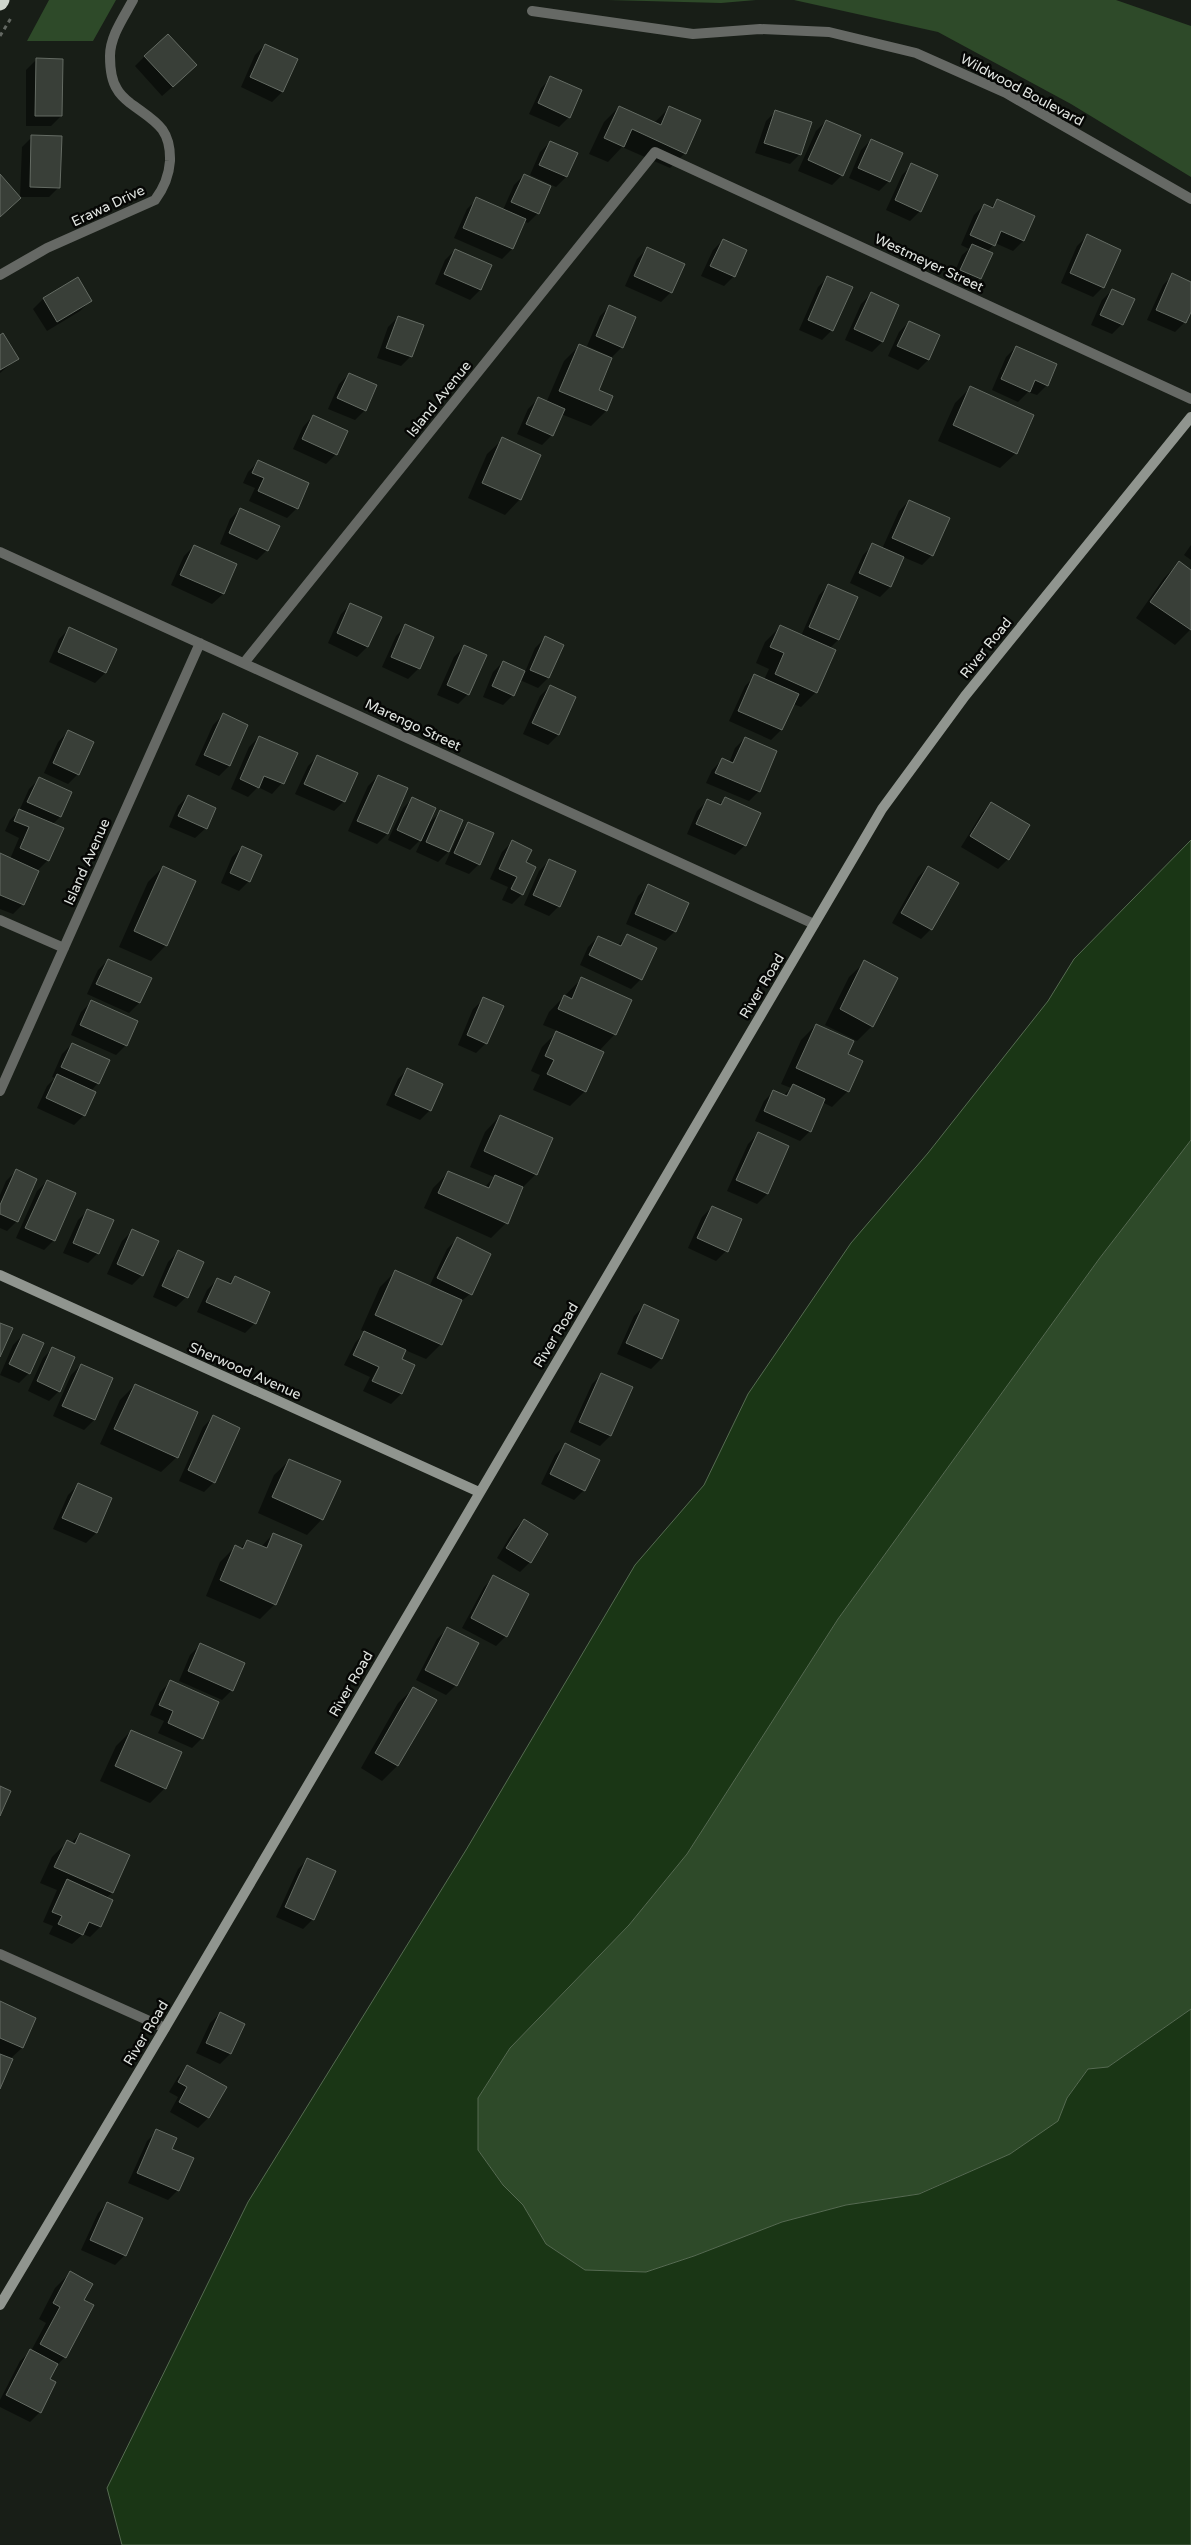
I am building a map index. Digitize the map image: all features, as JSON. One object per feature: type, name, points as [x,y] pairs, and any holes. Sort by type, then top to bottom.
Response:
[{"type":"street","name":"Erawa Drive","points":[[0,275],[48,248],[155,200],[163,190],[169,170],[170,145],[168,137],[162,127],[122,96],[117,89],[111,72],[112,42],[133,0]]},
{"type":"street","name":"Wildwood Boulevard","points":[[532,11],[693,34],[760,28],[829,32],[916,53],[1006,93],[1191,198]]},
{"type":"street","name":"Westmeyer Street","points":[[655,152],[1191,399]]},
{"type":"street","name":"Island Avenue","points":[[244,663],[655,152]]},
{"type":"street","name":"River Road","points":[[0,2305],[882,809],[934,739],[1104,522],[1191,418]]},
{"type":"street","name":"Marengo Street","points":[[0,552],[814,924]]},
{"type":"street","name":"Island Avenue","points":[[0,1091],[200,643]]},
{"type":"street","points":[[0,920],[64,948]]},
{"type":"street","name":"Sherwood Avenue","points":[[0,1275],[479,1492]]},
{"type":"street","points":[[0,1954],[165,2028]]},
{"type":"shaded area","points":[[49,0],[116,0],[93,41],[27,41]]},
{"type":"shaded area","points":[[608,0],[756,0],[721,3]]},
{"type":"shaded area","points":[[794,0],[1116,0],[1191,26],[1191,177],[1071,104],[938,32]]},
{"type":"shaded area","points":[[1191,840],[1191,1140],[1099,1259],[838,1619],[687,1854],[629,1925],[510,2048],[478,2098],[478,2150],[503,2185],[523,2205],[546,2244],[585,2270],[646,2272],[694,2256],[782,2222],[846,2205],[919,2194],[1010,2154],[1058,2121],[1067,2098],[1088,2069],[1108,2067],[1191,2009],[1191,2545],[122,2545],[107,2488],[248,2202],[466,1850],[635,1565],[704,1485],[748,1394],[851,1243],[928,1153],[1048,1001],[1074,959]]},
{"type":"shaded area","points":[[1191,1140],[1191,2009],[1108,2067],[1088,2069],[1067,2098],[1059,2121],[1010,2154],[918,2194],[846,2205],[782,2222],[694,2256],[646,2272],[585,2270],[546,2244],[523,2205],[503,2185],[478,2150],[478,2098],[510,2048],[629,1925],[687,1854],[838,1619],[1099,1259]]},
{"type":"building","points":[[168,34],[197,65],[173,87],[144,56]]},
{"type":"building","points":[[265,44],[298,59],[283,92],[250,77]]},
{"type":"building","points":[[36,58],[63,59],[62,116],[35,116]]},
{"type":"building","points":[[550,76],[582,90],[570,118],[538,103]]},
{"type":"building","points":[[619,106],[661,125],[669,106],[701,120],[686,154],[632,129],[624,147],[604,138]]},
{"type":"building","points":[[775,110],[812,122],[801,155],[764,143]]},
{"type":"building","points":[[826,120],[861,135],[843,176],[808,160]]},
{"type":"building","points":[[31,135],[62,136],[60,188],[30,187]]},
{"type":"building","points":[[871,139],[903,153],[890,182],[858,168]]},
{"type":"building","points":[[550,141],[578,153],[567,177],[539,165]]},
{"type":"building","points":[[911,163],[938,175],[921,212],[895,200]]},
{"type":"building","points":[[0,174],[21,198],[0,217]]},
{"type":"building","points":[[524,174],[551,186],[539,214],[511,202]]},
{"type":"building","points":[[476,197],[526,219],[513,249],[463,228]]},
{"type":"building","points":[[997,199],[1035,216],[1024,241],[1001,231],[995,246],[970,235],[984,204],[993,208]]},
{"type":"building","points":[[1087,234],[1121,250],[1104,288],[1070,273]]},
{"type":"building","points":[[723,239],[747,250],[735,277],[710,266]]},
{"type":"building","points":[[972,244],[993,253],[981,279],[960,270]]},
{"type":"building","points":[[647,247],[685,264],[672,293],[634,276]]},
{"type":"building","points":[[455,249],[492,265],[481,290],[444,274]]},
{"type":"building","points":[[1172,273],[1191,282],[1191,312],[1186,323],[1156,310]]},
{"type":"building","points":[[827,276],[853,287],[833,331],[808,320]]},
{"type":"building","points":[[78,277],[92,301],[57,322],[43,298]]},
{"type":"building","points":[[1112,289],[1135,299],[1123,325],[1100,315]]},
{"type":"building","points":[[871,292],[899,305],[883,342],[854,329]]},
{"type":"building","points":[[609,305],[636,317],[623,348],[596,336]]},
{"type":"building","points":[[398,316],[424,325],[412,357],[386,348]]},
{"type":"building","points":[[909,321],[940,335],[929,360],[897,346]]},
{"type":"building","points":[[3,333],[19,359],[0,370],[0,335]]},
{"type":"building","points":[[579,344],[612,358],[599,390],[613,396],[607,411],[559,391]]},
{"type":"building","points":[[1016,346],[1057,364],[1048,386],[1035,380],[1030,392],[1001,379]]},
{"type":"building","points":[[349,373],[377,385],[366,411],[337,398]]},
{"type":"building","points":[[970,386],[1034,415],[1017,454],[953,425]]},
{"type":"building","points":[[538,397],[565,409],[553,436],[526,424]]},
{"type":"building","points":[[313,415],[348,431],[337,455],[302,439]]},
{"type":"building","points":[[502,437],[541,455],[521,500],[482,483]]},
{"type":"building","points":[[258,460],[309,483],[298,509],[258,491],[264,478],[252,473]]},
{"type":"building","points":[[909,500],[950,518],[933,556],[892,538]]},
{"type":"building","points":[[240,508],[280,526],[268,551],[229,533]]},
{"type":"building","points":[[872,543],[904,557],[891,587],[859,573]]},
{"type":"building","points":[[194,545],[237,564],[224,594],[180,575]]},
{"type":"building","points":[[1179,561],[1191,570],[1191,630],[1150,602]]},
{"type":"building","points":[[828,584],[858,597],[839,640],[809,627]]},
{"type":"building","points":[[350,603],[382,617],[368,647],[337,633]]},
{"type":"building","points":[[405,624],[434,637],[420,669],[391,657]]},
{"type":"building","points":[[780,625],[836,650],[817,693],[775,674],[784,653],[770,647]]},
{"type":"building","points":[[69,627],[117,649],[106,673],[58,652]]},
{"type":"building","points":[[545,636],[564,645],[549,678],[530,670]]},
{"type":"building","points":[[464,645],[487,655],[469,695],[447,685]]},
{"type":"building","points":[[503,661],[525,671],[514,696],[492,686]]},
{"type":"building","points":[[754,674],[799,694],[782,730],[738,711]]},
{"type":"building","points":[[550,685],[576,697],[559,735],[532,723]]},
{"type":"building","points":[[223,713],[248,725],[230,766],[204,755]]},
{"type":"building","points":[[68,730],[94,742],[79,775],[53,763]]},
{"type":"building","points":[[259,736],[298,753],[284,784],[264,776],[259,788],[240,779]]},
{"type":"building","points":[[745,737],[777,751],[760,792],[715,773],[722,758],[733,763]]},
{"type":"building","points":[[317,755],[358,773],[345,802],[304,784]]},
{"type":"building","points":[[378,775],[408,788],[388,834],[357,821]]},
{"type":"building","points":[[39,777],[72,792],[61,817],[27,802]]},
{"type":"building","points":[[188,795],[216,808],[207,829],[178,816]]},
{"type":"building","points":[[412,797],[436,808],[421,841],[397,830]]},
{"type":"building","points":[[725,797],[761,813],[746,846],[696,824],[707,799],[721,805]]},
{"type":"building","points":[[991,802],[1030,825],[1009,860],[970,836]]},
{"type":"building","points":[[19,809],[64,828],[49,861],[20,848],[29,827],[14,821]]},
{"type":"building","points":[[440,810],[463,820],[449,852],[426,842]]},
{"type":"building","points":[[468,822],[494,833],[480,865],[454,853]]},
{"type":"building","points":[[512,840],[532,850],[526,862],[536,867],[523,895],[511,889],[517,877],[499,869]]},
{"type":"building","points":[[242,846],[262,855],[250,882],[230,873]]},
{"type":"building","points":[[0,853],[39,871],[24,905],[0,895]]},
{"type":"building","points":[[549,859],[576,871],[560,907],[533,895]]},
{"type":"building","points":[[163,866],[196,881],[167,946],[134,931]]},
{"type":"building","points":[[928,866],[959,883],[932,930],[901,913]]},
{"type":"building","points":[[648,884],[689,903],[676,932],[635,914]]},
{"type":"building","points":[[627,934],[657,948],[642,980],[589,955],[598,936],[621,946]]},
{"type":"building","points":[[108,959],[152,978],[140,1003],[96,984]]},
{"type":"building","points":[[864,960],[898,978],[873,1027],[840,1009]]},
{"type":"building","points":[[581,977],[632,1000],[616,1035],[558,1009],[564,995],[572,999]]},
{"type":"building","points":[[483,997],[504,1006],[487,1044],[467,1035]]},
{"type":"building","points":[[91,1000],[138,1021],[127,1046],[80,1025]]},
{"type":"building","points":[[816,1024],[854,1041],[848,1054],[863,1061],[849,1092],[796,1068]]},
{"type":"building","points":[[556,1031],[604,1052],[586,1092],[547,1074],[554,1060],[545,1056]]},
{"type":"building","points":[[72,1043],[110,1060],[99,1084],[61,1067]]},
{"type":"building","points":[[407,1068],[443,1084],[431,1111],[395,1095]]},
{"type":"building","points":[[57,1074],[96,1092],[85,1116],[46,1098]]},
{"type":"building","points":[[793,1084],[825,1099],[811,1132],[764,1111],[773,1090],[787,1096]]},
{"type":"building","points":[[500,1115],[553,1138],[537,1175],[484,1151]]},
{"type":"building","points":[[758,1132],[789,1146],[768,1194],[736,1180]]},
{"type":"building","points":[[16,1169],[37,1179],[18,1222],[0,1214],[0,1205]]},
{"type":"building","points":[[448,1171],[489,1188],[495,1175],[523,1187],[508,1224],[438,1193]]},
{"type":"building","points":[[47,1180],[76,1193],[55,1241],[25,1228]]},
{"type":"building","points":[[712,1206],[742,1219],[728,1252],[697,1238]]},
{"type":"building","points":[[87,1209],[114,1220],[99,1254],[73,1243]]},
{"type":"building","points":[[132,1229],[159,1241],[143,1276],[117,1264]]},
{"type":"building","points":[[457,1237],[491,1254],[472,1295],[437,1278]]},
{"type":"building","points":[[178,1250],[204,1262],[188,1298],[162,1286]]},
{"type":"building","points":[[395,1270],[462,1300],[442,1345],[375,1315]]},
{"type":"building","points":[[235,1276],[270,1292],[256,1324],[206,1302],[217,1278],[231,1284]]},
{"type":"building","points":[[644,1304],[679,1320],[662,1359],[626,1343]]},
{"type":"building","points":[[0,1323],[13,1328],[0,1357]]},
{"type":"building","points":[[364,1331],[406,1350],[402,1359],[415,1365],[402,1394],[372,1381],[379,1367],[353,1355]]},
{"type":"building","points":[[23,1334],[44,1343],[30,1374],[9,1364]]},
{"type":"building","points":[[52,1347],[75,1357],[60,1392],[37,1381]]},
{"type":"building","points":[[81,1364],[113,1378],[95,1420],[62,1406]]},
{"type":"building","points":[[601,1373],[633,1387],[611,1436],[579,1422]]},
{"type":"building","points":[[135,1384],[198,1412],[178,1458],[114,1429]]},
{"type":"building","points":[[213,1415],[240,1428],[215,1483],[188,1470]]},
{"type":"building","points":[[565,1443],[600,1460],[585,1491],[550,1474]]},
{"type":"building","points":[[289,1459],[341,1481],[323,1520],[272,1497]]},
{"type":"building","points":[[78,1483],[112,1498],[97,1533],[62,1518]]},
{"type":"building","points":[[524,1519],[548,1534],[531,1563],[506,1548]]},
{"type":"building","points":[[273,1533],[302,1545],[276,1605],[220,1580],[235,1545],[243,1549],[247,1540],[267,1548]]},
{"type":"building","points":[[493,1575],[529,1594],[507,1637],[471,1618]]},
{"type":"building","points":[[447,1627],[479,1643],[457,1686],[425,1670]]},
{"type":"building","points":[[200,1643],[245,1663],[233,1691],[188,1671]]},
{"type":"building","points":[[170,1680],[219,1702],[203,1739],[168,1723],[173,1711],[159,1705]]},
{"type":"building","points":[[413,1687],[437,1700],[398,1766],[375,1753]]},
{"type":"building","points":[[131,1730],[182,1752],[166,1789],[115,1766]]},
{"type":"building","points":[[0,1786],[11,1791],[0,1816]]},
{"type":"building","points":[[80,1833],[130,1855],[113,1893],[54,1867],[67,1840],[75,1844]]},
{"type":"building","points":[[307,1858],[336,1871],[314,1920],[285,1907]]},
{"type":"building","points":[[67,1879],[113,1900],[101,1927],[89,1922],[83,1935],[58,1924],[62,1916],[52,1912]]},
{"type":"building","points":[[0,2001],[36,2018],[23,2048],[0,2038]]},
{"type":"building","points":[[220,2012],[245,2024],[231,2054],[206,2043]]},
{"type":"building","points":[[0,2054],[13,2059],[0,2089]]},
{"type":"building","points":[[187,2065],[227,2087],[209,2118],[179,2102],[187,2087],[178,2082]]},
{"type":"building","points":[[156,2129],[177,2138],[172,2149],[194,2158],[179,2191],[137,2173]]},
{"type":"building","points":[[107,2202],[143,2218],[126,2256],[90,2240]]},
{"type":"building","points":[[70,2271],[93,2284],[84,2300],[94,2305],[66,2358],[40,2344],[60,2307],[53,2303]]},
{"type":"building","points":[[30,2349],[58,2364],[50,2379],[56,2382],[41,2413],[6,2395]]}]
